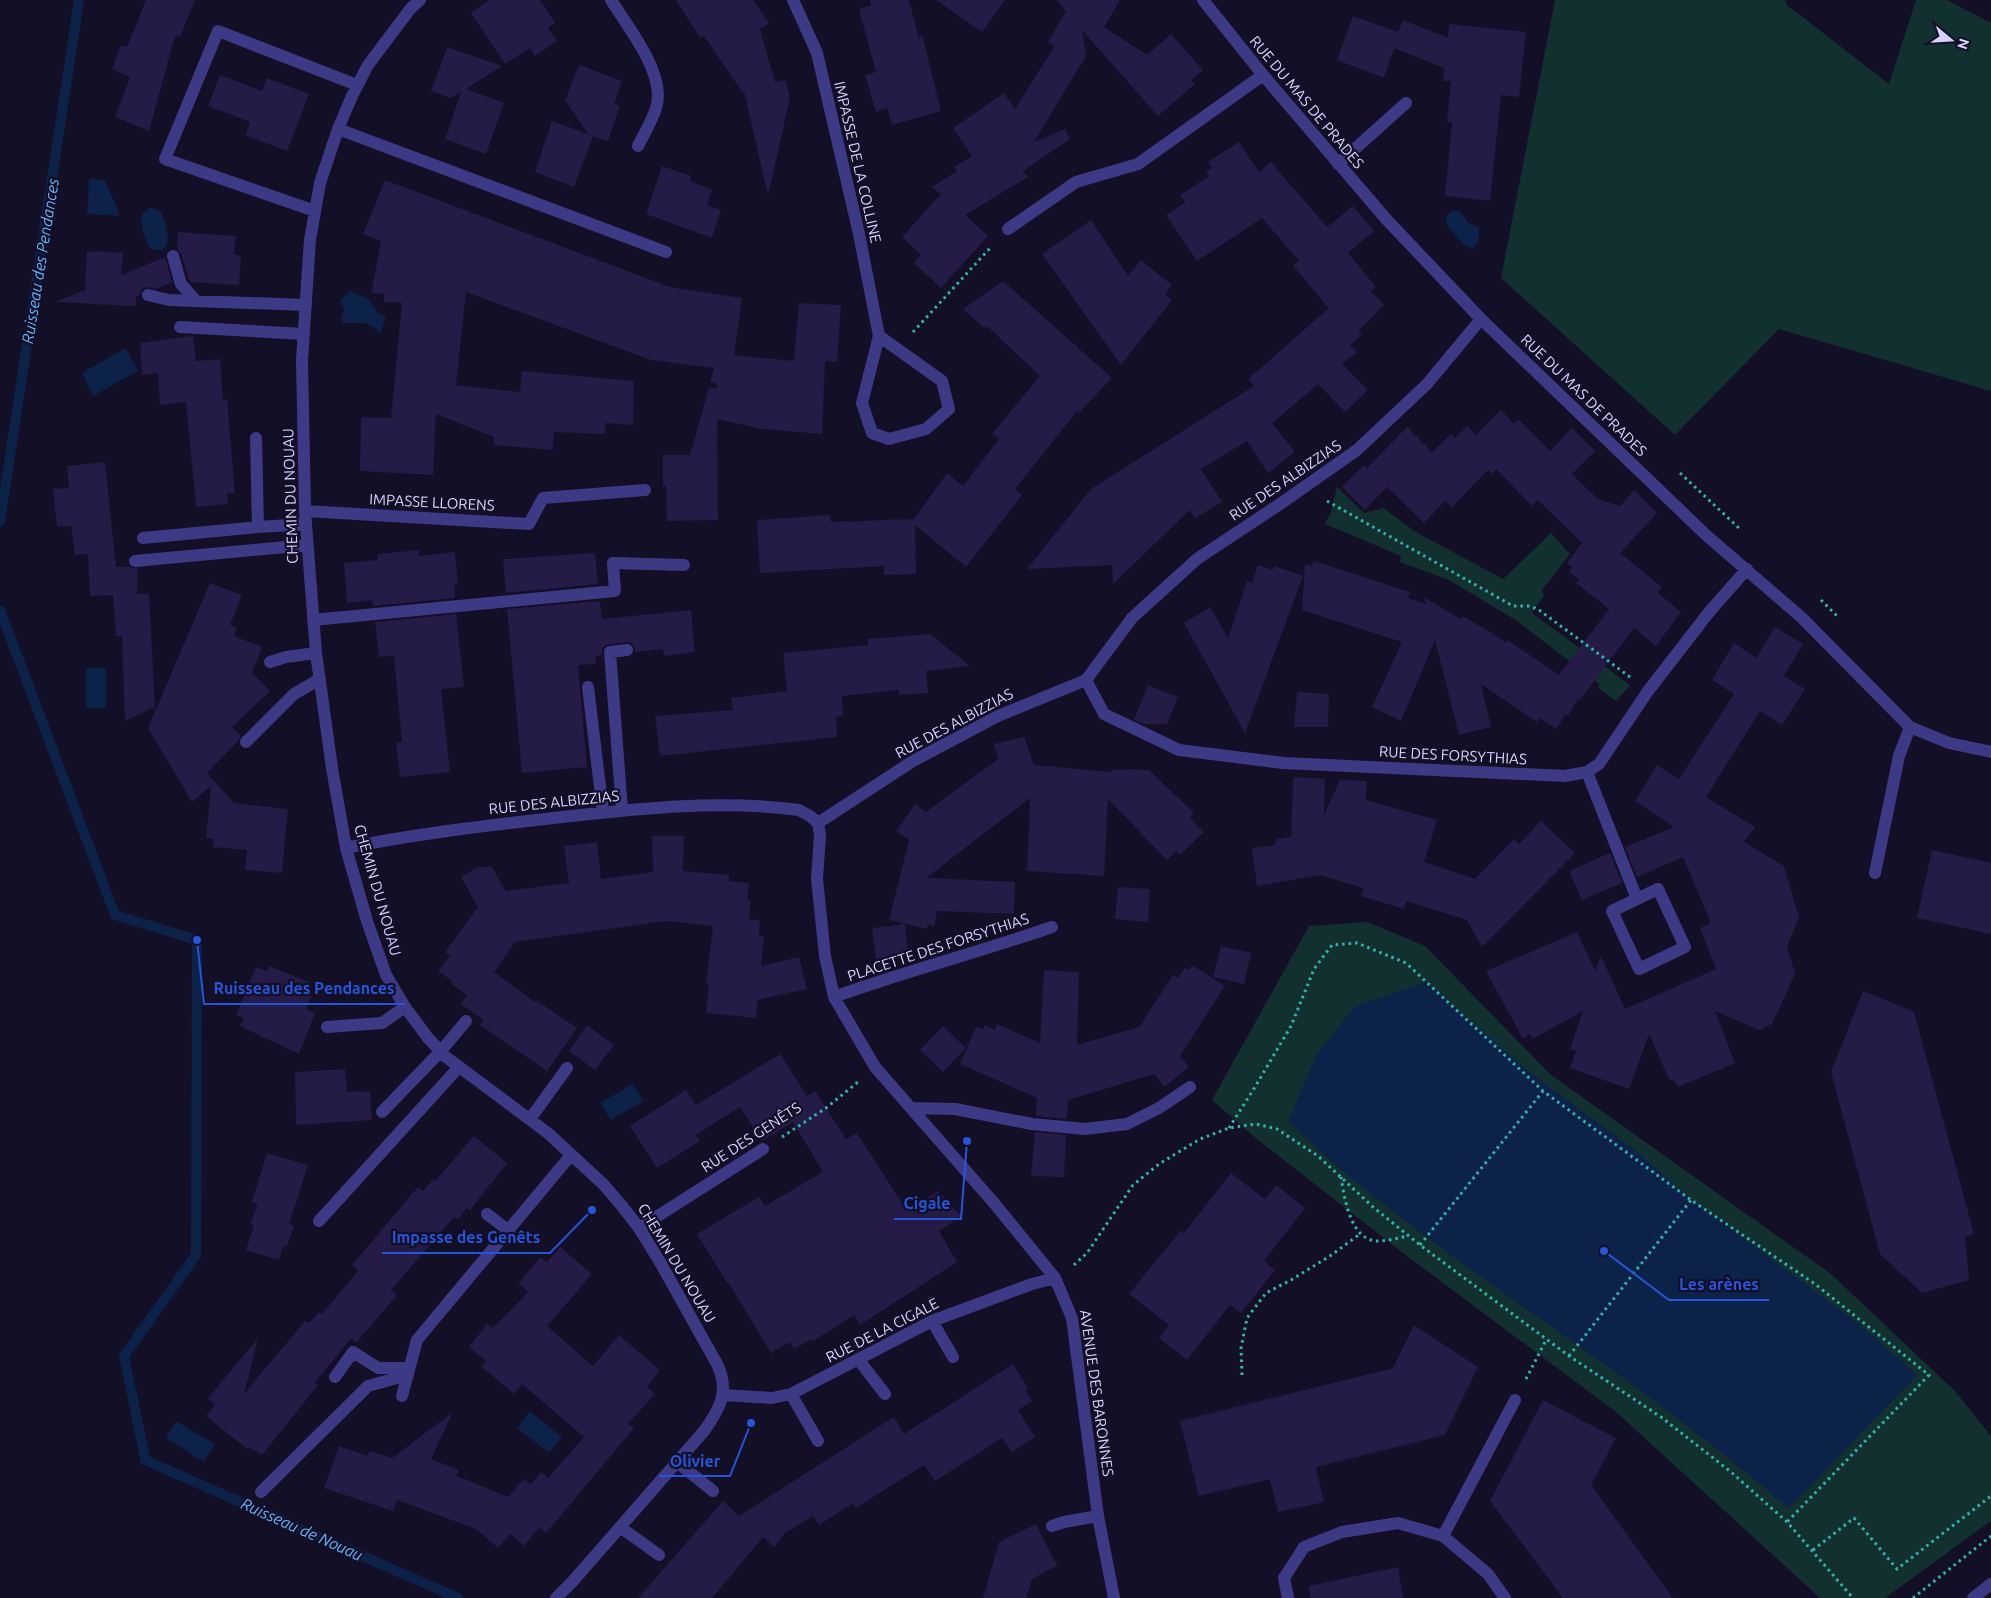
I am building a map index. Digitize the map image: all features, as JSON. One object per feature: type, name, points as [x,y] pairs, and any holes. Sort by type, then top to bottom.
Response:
[{"type":"street","name":"CHEMIN DU NOUAU","points":[[420,0],[411,8],[368,65],[357,85],[338,129],[320,183],[310,240],[302,360],[305,511],[316,653],[332,768],[346,848],[367,920],[386,975],[405,1007],[428,1038],[459,1068],[530,1119],[603,1184],[639,1228],[717,1364],[723,1380],[724,1395]]},
{"type":"street","points":[[611,0],[642,49],[655,74],[658,91],[657,107],[638,146]]},
{"type":"street","name":"IMPASSE DE LA COLLINE","points":[[792,0],[816,53],[859,234],[879,336],[862,402],[872,433],[889,439],[926,429],[949,409],[942,381],[879,336]]},
{"type":"street","name":"RUE DU MAS DE PRADES","points":[[1202,0],[1263,75],[1386,219],[1481,319],[1706,535],[1801,617],[1910,727],[1949,743],[1991,752]]},
{"type":"street","points":[[315,211],[166,159],[218,31],[357,85]]},
{"type":"street","points":[[1008,230],[1076,182],[1138,164],[1263,75]]},
{"type":"street","points":[[1338,164],[1406,103]]},
{"type":"street","points":[[338,129],[666,252]]},
{"type":"street","points":[[173,256],[181,284],[196,301]]},
{"type":"street","points":[[148,295],[169,300],[306,305]]},
{"type":"street","name":"RUE DES ALBIZZIAS","points":[[346,848],[476,827],[622,810],[712,804],[799,810],[818,823],[913,761],[998,716],[1086,680],[1132,618],[1197,559],[1303,488],[1364,444],[1427,384],[1481,319]]},
{"type":"street","points":[[180,328],[304,334]]},
{"type":"street","points":[[256,438],[258,527]]},
{"type":"street","name":"IMPASSE LLORENS","points":[[305,511],[529,524],[543,498],[645,490]]},
{"type":"street","points":[[143,538],[306,524]]},
{"type":"street","points":[[135,561],[307,544]]},
{"type":"street","points":[[313,620],[615,591],[613,563],[684,564]]},
{"type":"street","points":[[1636,899],[1587,772],[1599,764],[1648,691],[1710,611],[1747,569]]},
{"type":"street","points":[[622,810],[610,652],[627,650]]},
{"type":"street","points":[[270,662],[286,657],[316,653]]},
{"type":"street","points":[[246,742],[294,694],[320,679]]},
{"type":"street","name":"RUE DES FORSYTHIAS","points":[[1086,680],[1104,714],[1179,750],[1283,762],[1565,776],[1587,772]]},
{"type":"street","points":[[588,686],[603,812]]},
{"type":"street","points":[[1875,873],[1899,756],[1910,727]]},
{"type":"street","name":"AVENUE DES BARONNES","points":[[818,823],[820,835],[817,879],[825,956],[834,997],[875,1067],[994,1203],[1055,1278],[1072,1318],[1098,1516],[1114,1598]]},
{"type":"street","points":[[1658,889],[1685,947],[1639,968],[1612,911],[1636,899],[1658,889]]},
{"type":"street","name":"PLACETTE DES FORSYTHIAS","points":[[834,997],[885,978],[994,947],[1052,927]]},
{"type":"street","points":[[327,1027],[382,1023],[405,1007]]},
{"type":"street","points":[[382,1112],[441,1051],[466,1020]]},
{"type":"street","points":[[319,1221],[459,1068]]},
{"type":"street","points":[[530,1119],[567,1068]]},
{"type":"street","points":[[911,1108],[955,1109],[1032,1124],[1085,1129],[1127,1124],[1159,1108],[1190,1087]]},
{"type":"street","name":"RUE DES GENÊTS","points":[[639,1228],[763,1149]]},
{"type":"street","points":[[402,1396],[417,1340],[571,1155]]},
{"type":"street","points":[[487,1214],[509,1230]]},
{"type":"street","name":"RUE DE LA CIGALE","points":[[724,1395],[765,1398],[791,1394],[932,1321],[1032,1284],[1055,1278]]},
{"type":"street","points":[[932,1321],[953,1357]]},
{"type":"street","points":[[335,1376],[354,1352],[378,1368],[409,1371]]},
{"type":"street","points":[[858,1359],[885,1394]]},
{"type":"street","points":[[261,1492],[368,1386],[409,1371]]},
{"type":"street","points":[[791,1394],[818,1441]]},
{"type":"street","points":[[556,1598],[677,1462],[716,1414],[724,1395]]},
{"type":"street","points":[[1443,1536],[1515,1400]]},
{"type":"street","points":[[677,1462],[713,1491]]},
{"type":"street","points":[[1052,1526],[1098,1516]]},
{"type":"street","points":[[1288,1598],[1284,1578],[1304,1547],[1342,1532],[1398,1523],[1443,1536],[1488,1574],[1505,1598]]},
{"type":"street","points":[[620,1527],[659,1555]]},
{"type":"street","points":[[1973,1598],[1991,1584]]},
{"type":"path","points":[[902,352],[911,334],[1008,230]]},
{"type":"path","points":[[1674,468],[1746,535]]},
{"type":"path","points":[[1303,488],[1513,606],[1530,606],[1539,610],[1648,691]]},
{"type":"path","points":[[1818,598],[1845,624]]},
{"type":"path","points":[[1229,1128],[1291,1026],[1314,969],[1332,945],[1357,943],[1406,963],[1543,1090],[1692,1200],[1815,1284],[1929,1375],[1787,1522]]},
{"type":"path","name":"RUE DES GENÊTS","points":[[763,1149],[826,1108],[875,1067]]},
{"type":"path","points":[[1420,1245],[1543,1090]]},
{"type":"path","points":[[1055,1278],[1080,1261],[1133,1185],[1159,1164],[1200,1139],[1229,1128],[1256,1124],[1277,1129],[1294,1138],[1318,1156],[1420,1245],[1546,1340],[1661,1417],[1731,1472],[1787,1522],[1853,1598]]},
{"type":"path","points":[[1341,1176],[1345,1201],[1360,1234],[1375,1241],[1409,1236]]},
{"type":"path","points":[[1569,1356],[1692,1200]]},
{"type":"path","points":[[1242,1375],[1241,1348],[1247,1318],[1266,1292],[1291,1280],[1330,1256],[1360,1234]]},
{"type":"path","points":[[1515,1400],[1546,1340]]},
{"type":"path","points":[[1813,1551],[1854,1518],[1897,1570],[1991,1496]]},
{"type":"path","points":[[1913,1598],[1991,1536]]},
{"type":"green space","points":[[1555,0],[1785,0],[1787,5],[1889,84],[1916,0],[1947,0],[1991,23],[1991,391],[1779,329],[1675,435],[1501,278]]},
{"type":"green space","points":[[1337,487],[1364,513],[1383,508],[1416,532],[1503,579],[1551,533],[1570,554],[1542,590],[1544,596],[1532,613],[1630,685],[1616,701],[1598,688],[1599,684],[1517,621],[1449,580],[1400,562],[1401,556],[1325,524],[1331,512]]},
{"type":"green space","points":[[1367,922],[1425,946],[1551,1075],[1831,1274],[1955,1391],[1991,1436],[1991,1521],[1885,1598],[1820,1598],[1616,1412],[1403,1253],[1258,1140],[1212,1100],[1309,926]]},
{"type":"water","points":[[89,179],[105,180],[120,216],[87,214]]},
{"type":"water","points":[[149,208],[154,208],[162,213],[167,232],[167,244],[165,248],[159,250],[151,249],[144,232],[142,214]]},
{"type":"water","points":[[1451,211],[1460,211],[1469,223],[1479,228],[1479,241],[1473,249],[1452,232],[1446,218]]},
{"type":"water","points":[[351,290],[368,299],[378,313],[386,316],[381,333],[367,324],[343,323],[341,320],[344,310],[340,300]]},
{"type":"water","points":[[126,348],[138,371],[93,396],[82,373]]},
{"type":"water","points":[[86,668],[106,668],[106,708],[86,708]]},
{"type":"water","points":[[1426,982],[1524,1068],[1636,1151],[1692,1200],[1859,1324],[1917,1375],[1789,1508],[1649,1397],[1411,1225],[1342,1170],[1288,1121],[1317,1054],[1354,1007]]},
{"type":"water","points":[[633,1084],[643,1101],[611,1120],[600,1103]]},
{"type":"water","points":[[530,1411],[562,1437],[549,1453],[517,1428]]},
{"type":"water","points":[[176,1421],[215,1444],[204,1462],[166,1438]]},
{"type":"building","points":[[146,0],[195,0],[180,37],[175,36],[149,131],[115,117],[130,77],[112,69],[121,45],[127,47]]},
{"type":"building","points":[[489,0],[540,0],[555,23],[548,28],[557,41],[535,56],[530,48],[505,64],[471,13]]},
{"type":"building","points":[[676,0],[753,0],[769,23],[760,29],[775,82],[785,80],[790,97],[768,196],[744,91],[743,93],[704,36],[700,38]]},
{"type":"building","points":[[870,0],[909,0],[919,39],[922,34],[941,111],[892,125],[887,108],[876,112],[865,75],[876,72],[859,9],[871,5]]},
{"type":"building","points":[[936,0],[1005,0],[982,32]]},
{"type":"building","points":[[1057,0],[1120,0],[1104,27],[1147,55],[1171,34],[1203,70],[1191,80],[1195,84],[1158,116],[1082,30],[1086,56],[1034,142],[1065,129],[1070,139],[1023,171],[1028,177],[965,215],[988,236],[941,288],[914,263],[921,255],[902,237],[941,194],[932,187],[957,171],[954,167],[972,156],[953,128],[1004,93],[1015,109],[1054,47],[1048,42],[1066,11]]},
{"type":"building","points":[[1353,16],[1398,32],[1403,20],[1448,38],[1449,24],[1526,32],[1519,97],[1501,95],[1490,201],[1445,196],[1452,122],[1447,122],[1451,81],[1443,81],[1444,68],[1394,48],[1384,78],[1337,60]]},
{"type":"building","points":[[447,47],[502,66],[466,89],[504,103],[486,154],[445,139],[461,92],[451,98],[431,91]]},
{"type":"building","points":[[579,65],[622,81],[614,104],[620,106],[608,141],[588,134],[565,100]]},
{"type":"building","points":[[220,75],[262,91],[267,78],[309,94],[287,151],[245,135],[250,122],[208,106]]},
{"type":"building","points":[[552,121],[593,136],[574,187],[535,172]]},
{"type":"building","points":[[1239,142],[1259,172],[1271,162],[1327,227],[1353,206],[1374,231],[1348,253],[1376,287],[1371,291],[1384,305],[1358,331],[1362,335],[1350,345],[1357,352],[1342,364],[1368,390],[1345,412],[1318,384],[1272,423],[1295,452],[1268,473],[1247,441],[1201,469],[1222,502],[1195,518],[1190,510],[1113,584],[1112,565],[1027,569],[1091,489],[1254,386],[1248,379],[1329,308],[1293,266],[1299,261],[1262,218],[1197,261],[1166,215],[1185,202],[1180,195],[1209,176],[1206,172],[1212,168],[1208,162]]},
{"type":"building","points":[[662,166],[691,176],[690,181],[712,190],[707,205],[721,210],[712,238],[646,214]]},
{"type":"building","points":[[385,180],[670,287],[742,298],[734,355],[794,361],[799,303],[841,305],[837,362],[825,361],[822,434],[762,429],[717,419],[718,520],[667,521],[666,486],[663,486],[663,455],[690,455],[709,388],[716,388],[717,384],[710,381],[714,368],[651,360],[466,292],[456,385],[520,392],[522,371],[634,381],[633,425],[605,423],[605,434],[554,432],[553,450],[494,445],[494,437],[436,414],[433,475],[360,471],[361,417],[391,418],[402,303],[384,302],[384,294],[371,293],[381,241],[363,234]]},
{"type":"building","points":[[1091,220],[1128,276],[1141,260],[1172,285],[1165,294],[1172,300],[1121,365],[1042,254]]},
{"type":"building","points":[[178,232],[236,236],[234,254],[241,256],[239,285],[190,282],[181,254],[177,249]]},
{"type":"building","points":[[87,251],[123,253],[121,275],[165,257],[172,282],[156,289],[146,287],[142,289],[140,295],[136,297],[136,306],[55,302],[85,290]]},
{"type":"building","points":[[1003,281],[1112,378],[1079,413],[1077,411],[1015,489],[1022,495],[966,567],[915,525],[916,574],[884,575],[884,566],[760,573],[757,520],[830,515],[831,522],[914,519],[947,473],[963,486],[999,439],[992,434],[1040,376],[987,326],[984,328],[963,309]]},
{"type":"building","points":[[193,336],[196,361],[220,359],[223,400],[227,399],[235,493],[227,493],[228,504],[196,507],[186,402],[160,405],[158,373],[142,375],[140,343]]},
{"type":"building","points":[[1501,410],[1514,424],[1518,419],[1550,451],[1572,428],[1595,451],[1572,474],[1598,499],[1620,506],[1634,490],[1657,513],[1620,553],[1662,587],[1657,592],[1681,612],[1656,646],[1634,628],[1580,700],[1578,699],[1568,716],[1566,714],[1556,729],[1540,718],[1537,722],[1481,684],[1491,727],[1459,735],[1435,640],[1401,721],[1372,707],[1402,642],[1302,610],[1305,564],[1312,566],[1314,561],[1410,592],[1408,598],[1426,604],[1424,597],[1460,619],[1463,616],[1506,642],[1508,640],[1559,675],[1609,609],[1576,583],[1579,580],[1569,572],[1572,567],[1567,563],[1582,543],[1538,500],[1532,506],[1496,469],[1492,474],[1488,470],[1452,507],[1445,501],[1424,523],[1387,487],[1365,510],[1342,487],[1364,465],[1367,468],[1407,427],[1432,452],[1451,434],[1455,438],[1467,426],[1476,435]]},
{"type":"building","points":[[105,462],[116,567],[138,569],[137,594],[149,594],[155,707],[125,721],[122,636],[116,636],[113,595],[90,596],[88,554],[75,555],[71,526],[57,527],[53,489],[69,488],[67,466]]},
{"type":"building","points":[[419,550],[419,556],[455,552],[458,585],[454,585],[455,598],[373,606],[372,600],[347,603],[344,563],[378,560],[378,554]]},
{"type":"building","points":[[595,553],[598,584],[506,593],[503,559]]},
{"type":"building","points":[[1258,565],[1273,570],[1274,566],[1303,576],[1245,733],[1184,623],[1210,607],[1228,638],[1247,581],[1252,583]]},
{"type":"building","points":[[210,583],[242,595],[230,625],[237,628],[234,636],[262,647],[252,673],[270,691],[232,727],[241,736],[207,773],[234,803],[288,809],[282,873],[245,870],[247,850],[213,847],[214,839],[206,838],[211,786],[192,802],[148,728]]},
{"type":"building","points":[[600,601],[602,619],[691,610],[695,652],[664,656],[663,649],[635,652],[634,646],[630,642],[606,645],[602,649],[602,655],[595,656],[596,664],[578,665],[587,767],[522,773],[507,609]]},
{"type":"building","points":[[456,614],[464,687],[441,689],[450,772],[400,777],[396,743],[402,742],[394,656],[379,657],[375,622]]},
{"type":"building","points":[[1775,627],[1803,644],[1784,676],[1805,689],[1782,725],[1760,711],[1706,797],[1755,827],[1744,842],[1784,866],[1799,918],[1787,946],[1795,974],[1772,1024],[1759,1030],[1715,1011],[1735,1063],[1678,1087],[1675,1081],[1669,1079],[1649,1034],[1629,1089],[1570,1068],[1576,1051],[1570,1049],[1583,1011],[1533,1039],[1530,1034],[1523,1039],[1486,971],[1577,932],[1595,971],[1601,956],[1625,1009],[1716,969],[1700,928],[1711,923],[1683,857],[1637,877],[1625,847],[1674,827],[1635,801],[1657,765],[1679,779],[1734,694],[1712,680],[1734,643],[1756,658]]},
{"type":"building","points":[[930,634],[970,666],[926,671],[928,693],[899,695],[898,690],[842,696],[843,716],[836,717],[837,737],[660,756],[655,716],[733,710],[731,698],[787,691],[783,653],[868,645],[868,639]]},
{"type":"building","points":[[1148,685],[1178,697],[1167,724],[1144,724],[1134,720]]},
{"type":"building","points":[[1297,692],[1329,694],[1328,727],[1294,727]]},
{"type":"building","points":[[1024,737],[1034,765],[1112,772],[1113,769],[1149,770],[1194,813],[1190,818],[1204,832],[1180,855],[1176,851],[1167,860],[1108,799],[1104,876],[1027,871],[1030,798],[926,878],[1015,882],[1014,914],[937,911],[934,926],[928,924],[927,929],[889,920],[909,840],[896,831],[915,804],[926,812],[998,759],[994,744]]},
{"type":"building","points":[[1293,777],[1325,779],[1324,815],[1340,780],[1367,781],[1366,800],[1437,820],[1424,862],[1475,879],[1514,839],[1519,844],[1541,821],[1575,853],[1482,947],[1467,920],[1406,901],[1404,909],[1361,896],[1363,888],[1320,875],[1257,886],[1252,848],[1275,845],[1276,839],[1291,837]]},
{"type":"building","points":[[652,836],[684,836],[683,871],[729,875],[729,881],[749,883],[747,899],[751,900],[749,919],[760,921],[759,936],[764,937],[761,966],[799,957],[807,989],[758,1000],[756,1018],[706,1013],[709,983],[706,983],[713,926],[666,921],[515,942],[494,972],[535,1002],[536,1000],[577,1028],[547,1071],[480,1025],[483,1020],[461,1004],[467,995],[450,983],[452,981],[438,971],[450,956],[445,952],[478,907],[461,877],[476,868],[491,866],[506,891],[569,883],[564,846],[597,842],[601,879],[653,872]]},
{"type":"building","points":[[1932,850],[1991,863],[1991,934],[1917,918]]},
{"type":"building","points":[[1610,853],[1622,883],[1582,900],[1569,871]]},
{"type":"building","points":[[1118,887],[1150,889],[1148,922],[1115,919]]},
{"type":"building","points":[[905,924],[908,957],[876,960],[872,928]]},
{"type":"building","points":[[1221,946],[1251,953],[1244,984],[1213,977]]},
{"type":"building","points":[[1192,965],[1225,986],[1180,1056],[1189,1067],[1164,1087],[1154,1074],[1068,1100],[1067,1119],[1036,1116],[1037,1098],[960,1064],[976,1027],[983,1029],[985,1025],[995,1030],[997,1024],[1040,1043],[1044,970],[1079,972],[1077,1045],[1139,1027],[1173,975],[1178,978],[1185,968],[1189,970]]},
{"type":"building","points":[[269,966],[309,982],[304,993],[312,996],[306,1009],[315,1013],[299,1054],[240,1026],[244,1018],[236,1015],[256,967],[266,971]]},
{"type":"building","points":[[1863,991],[1914,1012],[1974,1234],[1965,1237],[1969,1280],[1922,1293],[1880,1254],[1831,1072]]},
{"type":"building","points":[[587,1025],[614,1045],[595,1070],[569,1051]]},
{"type":"building","points":[[943,1026],[966,1048],[943,1072],[920,1050]]},
{"type":"building","points":[[780,1054],[807,1096],[815,1091],[846,1139],[857,1133],[907,1211],[938,1191],[961,1216],[939,1231],[957,1262],[860,1325],[854,1315],[813,1341],[812,1339],[794,1349],[790,1342],[771,1353],[697,1234],[759,1197],[765,1206],[823,1172],[793,1122],[762,1141],[740,1107],[696,1135],[700,1141],[657,1168],[630,1126],[686,1090],[696,1105]]},
{"type":"building","points":[[345,1069],[347,1092],[370,1091],[372,1120],[296,1125],[295,1072]]},
{"type":"building","points":[[1035,1132],[1066,1135],[1064,1177],[1031,1176]]},
{"type":"building","points":[[474,1136],[507,1163],[470,1210],[467,1208],[458,1219],[454,1217],[391,1290],[397,1295],[356,1343],[351,1339],[315,1382],[318,1385],[262,1455],[249,1447],[247,1449],[206,1416],[215,1405],[208,1398],[258,1338],[244,1394],[305,1321],[309,1323],[319,1312],[322,1314],[358,1271],[352,1265],[418,1187],[423,1191],[433,1179],[435,1181]]},
{"type":"building","points":[[267,1153],[308,1165],[289,1224],[294,1226],[287,1246],[283,1246],[279,1260],[246,1250],[254,1225],[250,1224],[258,1204],[252,1202]]},
{"type":"building","points":[[1231,1173],[1265,1199],[1276,1185],[1305,1208],[1264,1261],[1275,1270],[1241,1313],[1230,1305],[1187,1360],[1159,1338],[1169,1325],[1129,1294],[1181,1230],[1184,1233]]},
{"type":"building","points":[[560,1247],[592,1274],[547,1326],[593,1366],[619,1335],[660,1370],[647,1387],[655,1394],[628,1424],[634,1428],[546,1533],[539,1527],[524,1546],[510,1534],[498,1548],[476,1529],[397,1500],[393,1511],[324,1488],[339,1446],[368,1456],[370,1451],[392,1458],[453,1412],[431,1459],[459,1470],[457,1476],[508,1497],[524,1479],[531,1484],[541,1472],[548,1478],[584,1437],[522,1384],[514,1394],[481,1366],[486,1361],[469,1347],[487,1324],[493,1328],[528,1292],[519,1283],[540,1257],[547,1262]]},
{"type":"building","points":[[1414,1325],[1478,1367],[1445,1435],[1316,1467],[1324,1502],[1278,1512],[1270,1479],[1199,1496],[1180,1421],[1393,1368]]},
{"type":"building","points":[[1013,1364],[1028,1388],[1025,1390],[1032,1401],[1018,1410],[1035,1437],[1012,1452],[1002,1438],[935,1481],[924,1465],[856,1508],[853,1503],[819,1525],[813,1516],[785,1533],[774,1547],[763,1537],[712,1598],[638,1598],[723,1501],[739,1516],[894,1417],[904,1434]]},
{"type":"building","points":[[1543,1400],[1616,1438],[1591,1485],[1673,1598],[1563,1598],[1490,1501]]},
{"type":"building","points":[[1036,1524],[1057,1566],[1032,1579],[1026,1598],[983,1598],[999,1542]]},
{"type":"building","points":[[1398,1567],[1403,1598],[1310,1598],[1309,1586]]},
{"type":"waterway","name":"Ruisseau des Pendances","points":[[0,522],[79,0]]},
{"type":"waterway","name":"Ruisseau des Pendances","points":[[0,610],[115,915],[197,940],[196,1255],[124,1356],[145,1458]]},
{"type":"waterway","name":"Ruisseau de Nouau","points":[[145,1460],[458,1598]]},
{"type":"place","name":"Ruisseau des Pendances","points":[[197,940]]},
{"type":"place","name":"Cigale","points":[[967,1141]]},
{"type":"place","name":"Impasse des Genêts","points":[[592,1210]]},
{"type":"place","name":"Les arènes","points":[[1604,1251]]},
{"type":"place","name":"Olivier","points":[[751,1423]]}]
